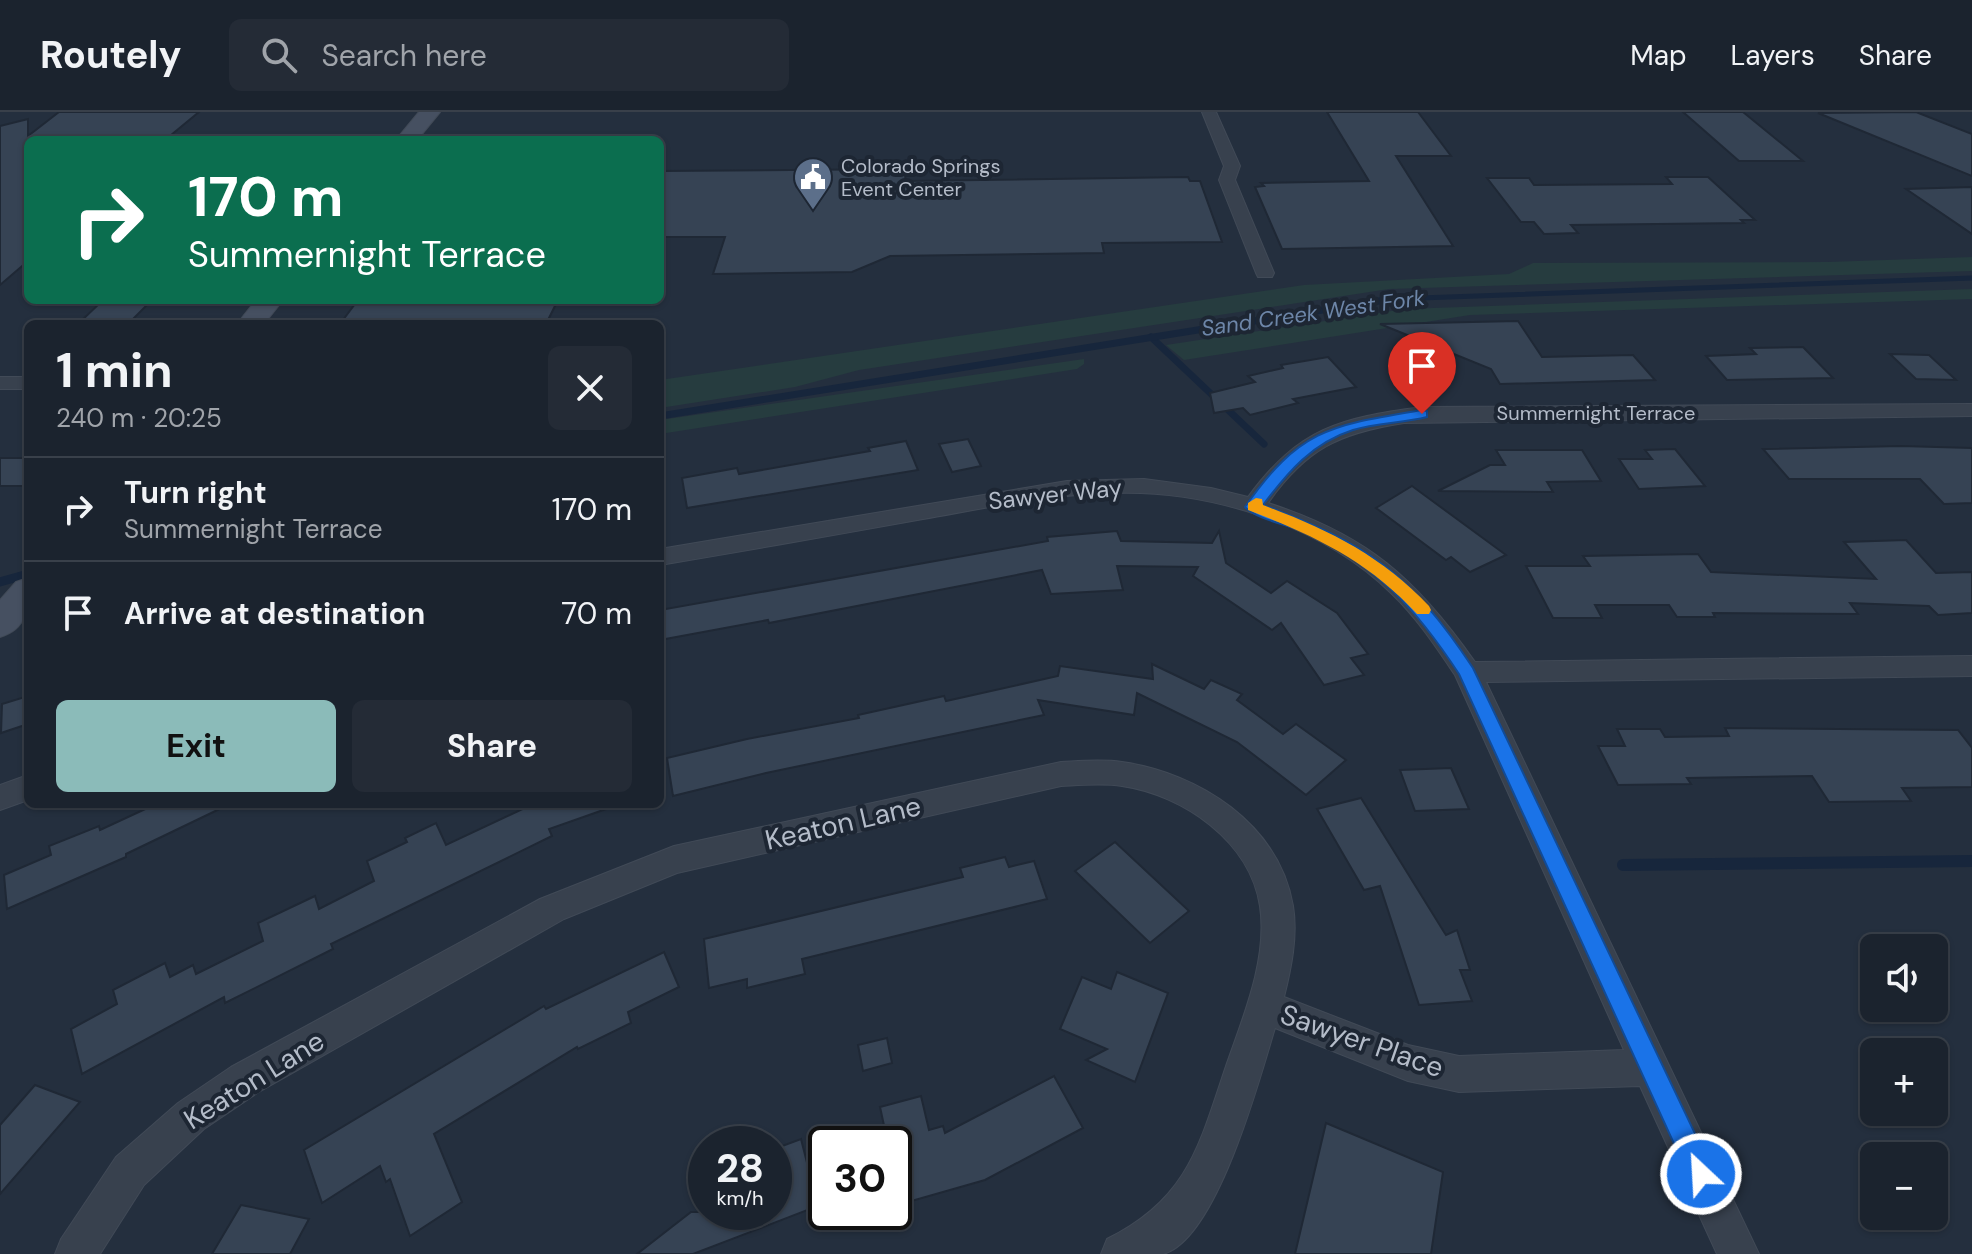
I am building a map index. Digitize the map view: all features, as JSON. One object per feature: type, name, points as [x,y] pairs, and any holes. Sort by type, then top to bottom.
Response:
[{"type":"main road","points":[[409,136],[430,112]]},
{"type":"main road","points":[[253,320],[267,304]]},
{"type":"main road","points":[[0,624],[24,595]]},
{"type":"street","points":[[1209,112],[1232,166],[1227,180],[1265,273]]},
{"type":"street","points":[[0,383],[24,383]]},
{"type":"street","name":"Summernight Terrace","points":[[1253,507],[1289,461],[1314,442],[1349,426],[1388,418],[1422,414],[1972,410]]},
{"type":"street","name":"Sawyer Way","points":[[664,556],[1041,491],[1097,486],[1144,486],[1195,493],[1253,507],[1313,529],[1357,553],[1398,584],[1434,623],[1467,672],[1738,1254]]},
{"type":"street","points":[[1467,672],[1972,666]]},
{"type":"street","name":"Keaton Lane","points":[[76,1254],[130,1171],[191,1116],[244,1080],[552,909],[674,860],[1061,774],[1094,772],[1156,781],[1185,793],[1209,807],[1242,836],[1257,853],[1269,878],[1276,906],[1278,937],[1265,1007],[1210,1168],[1193,1199],[1172,1224],[1141,1246],[1122,1254]]},
{"type":"street","points":[[0,798],[24,789]]},
{"type":"street","name":"Sawyer Place","points":[[1265,1007],[1408,1063],[1459,1074],[1651,1067]]},
{"type":"green space","points":[[1972,257],[1972,271],[1389,289],[859,370],[795,387],[664,407],[664,379],[1304,285],[1509,274],[1533,263],[1828,262]]},
{"type":"green space","points":[[1972,289],[1972,299],[1470,315],[1184,360],[1166,345],[1405,309]]},
{"type":"green space","points":[[1084,359],[1084,364],[1077,369],[664,433],[664,419]]},
{"type":"building","points":[[59,112],[199,112],[170,136],[28,136]]},
{"type":"building","points":[[1327,112],[1418,112],[1451,156],[1396,156],[1453,246],[1282,249],[1255,187],[1264,186],[1261,183],[1369,181]]},
{"type":"building","points":[[1683,112],[1743,112],[1803,161],[1739,161]]},
{"type":"building","points":[[1916,112],[1972,134],[1972,176],[1818,113]]},
{"type":"building","points":[[28,119],[28,136],[24,136],[24,264],[0,285],[0,126]]},
{"type":"building","points":[[906,169],[905,181],[1188,177],[1190,181],[1200,181],[1222,242],[1102,243],[1104,253],[890,256],[852,272],[713,274],[725,237],[664,237],[664,171]]},
{"type":"building","points":[[1666,177],[1708,177],[1755,220],[1741,220],[1744,223],[1571,225],[1578,233],[1544,234],[1534,222],[1521,222],[1487,178],[1529,178],[1534,185],[1672,184]]},
{"type":"building","points":[[1972,187],[1972,234],[1906,189]]},
{"type":"building","points":[[99,304],[148,304],[132,320],[82,320]]},
{"type":"building","points":[[355,304],[556,304],[548,320],[343,320]]},
{"type":"building","points":[[1518,321],[1542,357],[1633,355],[1655,380],[1500,384],[1491,369],[1380,324]]},
{"type":"building","points":[[1803,347],[1833,378],[1727,380],[1706,356],[1756,354],[1750,348]]},
{"type":"building","points":[[1890,354],[1929,355],[1956,380],[1916,379]]},
{"type":"building","points":[[1328,357],[1356,387],[1293,399],[1298,403],[1250,415],[1243,408],[1214,413],[1210,393],[1255,382],[1248,376],[1283,368],[1281,365]]},
{"type":"building","points":[[968,439],[981,466],[952,472],[939,444]]},
{"type":"building","points":[[906,441],[918,470],[687,508],[682,478],[737,468],[739,474],[870,451],[868,448]]},
{"type":"building","points":[[1972,448],[1972,503],[1944,504],[1920,479],[1789,479],[1763,449]]},
{"type":"building","points":[[1675,449],[1705,486],[1639,489],[1619,459],[1652,459],[1645,450]]},
{"type":"building","points":[[1496,450],[1582,450],[1601,481],[1547,482],[1553,492],[1438,491],[1490,465],[1505,465]]},
{"type":"building","points":[[0,458],[24,458],[24,486],[0,486]]},
{"type":"building","points":[[1412,486],[1506,555],[1470,572],[1451,557],[1446,560],[1376,508]]},
{"type":"building","points":[[1117,531],[1121,541],[1212,543],[1219,531],[1226,563],[1271,593],[1287,581],[1337,613],[1368,654],[1351,658],[1364,675],[1324,685],[1281,623],[1272,630],[1193,576],[1198,567],[1117,566],[1123,590],[1051,594],[1042,570],[769,623],[768,620],[664,639],[664,609],[1048,541],[1047,537]]},
{"type":"building","points":[[1906,540],[1936,573],[1972,572],[1972,613],[1938,615],[1929,606],[1850,603],[1858,614],[1713,613],[1715,617],[1677,617],[1669,605],[1595,605],[1602,618],[1553,618],[1526,566],[1590,566],[1583,556],[1698,554],[1711,572],[1876,579],[1844,542]]},
{"type":"building","points":[[1152,664],[1204,689],[1211,680],[1242,694],[1237,700],[1283,734],[1296,724],[1346,760],[1306,795],[1237,742],[1137,693],[1134,715],[1038,700],[1044,715],[766,773],[673,796],[667,758],[859,718],[858,715],[944,696],[946,701],[1058,676],[1060,666],[1153,679]]},
{"type":"building","points":[[24,697],[24,725],[1,733],[2,704]]},
{"type":"building","points":[[1725,728],[1958,730],[1972,748],[1972,787],[1902,788],[1911,801],[1829,802],[1812,776],[1687,778],[1691,784],[1618,785],[1598,746],[1625,746],[1617,729],[1660,729],[1665,737],[1729,736]]},
{"type":"building","points":[[1451,768],[1469,809],[1415,811],[1400,770]]},
{"type":"building","points":[[1361,798],[1446,935],[1457,930],[1470,970],[1460,970],[1472,1001],[1419,1005],[1380,886],[1364,890],[1317,809]]},
{"type":"building","points":[[147,808],[222,808],[126,854],[126,857],[7,909],[4,875],[51,855],[49,846],[99,826],[100,830]]},
{"type":"building","points":[[525,808],[609,808],[549,829],[552,836],[331,944],[333,949],[225,1003],[224,997],[82,1074],[71,1029],[117,1004],[113,990],[165,963],[170,977],[193,965],[196,974],[263,941],[258,923],[315,896],[319,909],[374,881],[367,861],[407,842],[405,838],[436,823],[446,845]]},
{"type":"building","points":[[1115,842],[1189,911],[1150,943],[1075,871]]},
{"type":"building","points":[[1005,857],[1009,867],[1034,861],[1047,899],[802,959],[805,974],[747,988],[747,979],[709,988],[704,939],[963,877],[960,868]]},
{"type":"building","points":[[664,952],[679,987],[628,1012],[631,1023],[577,1047],[434,1134],[462,1202],[410,1236],[390,1179],[386,1182],[380,1166],[322,1203],[304,1150],[544,1006],[546,1009]]},
{"type":"building","points":[[1117,972],[1168,993],[1135,1082],[1086,1060],[1107,1049],[1060,1029],[1082,977],[1111,989]]},
{"type":"building","points":[[887,1038],[892,1063],[863,1071],[858,1045]]},
{"type":"building","points":[[1054,1076],[1083,1128],[985,1180],[912,1201],[912,1126],[884,1126],[880,1107],[921,1096],[929,1130],[943,1126],[945,1133]]},
{"type":"building","points":[[35,1085],[80,1102],[0,1194],[0,1125]]},
{"type":"building","points":[[1326,1123],[1443,1172],[1431,1254],[1295,1254]]},
{"type":"building","points":[[801,1139],[808,1167],[808,1210],[792,1216],[792,1142]]},
{"type":"building","points":[[241,1205],[309,1219],[290,1254],[212,1254]]},
{"type":"building","points":[[688,1214],[688,1230],[756,1230],[693,1254],[637,1254]]},
{"type":"waterway","name":"Sand Creek West Fork","points":[[1392,299],[1972,278]]},
{"type":"waterway","name":"Sand Creek West Fork","points":[[1151,337],[1404,297]]},
{"type":"waterway","name":"Sand Creek West Fork","points":[[664,415],[1151,337]]},
{"type":"waterway","points":[[1151,337],[1264,444]]},
{"type":"waterway","name":"Sand Creek West Fork","points":[[0,582],[24,575]]},
{"type":"waterway","points":[[1623,865],[1972,861]]},
{"type":"slow traffic","points":[[1256,503],[1253,507],[1313,529],[1357,553],[1398,584],[1423,610]]},
{"type":"place","name":"Colorado Springs Event Center","points":[[813,211]]},
{"type":"route","points":[[1422,414],[1349,426],[1314,442],[1289,461],[1253,507],[1313,529],[1357,553],[1398,584],[1434,623],[1467,672],[1701,1174]]}]
